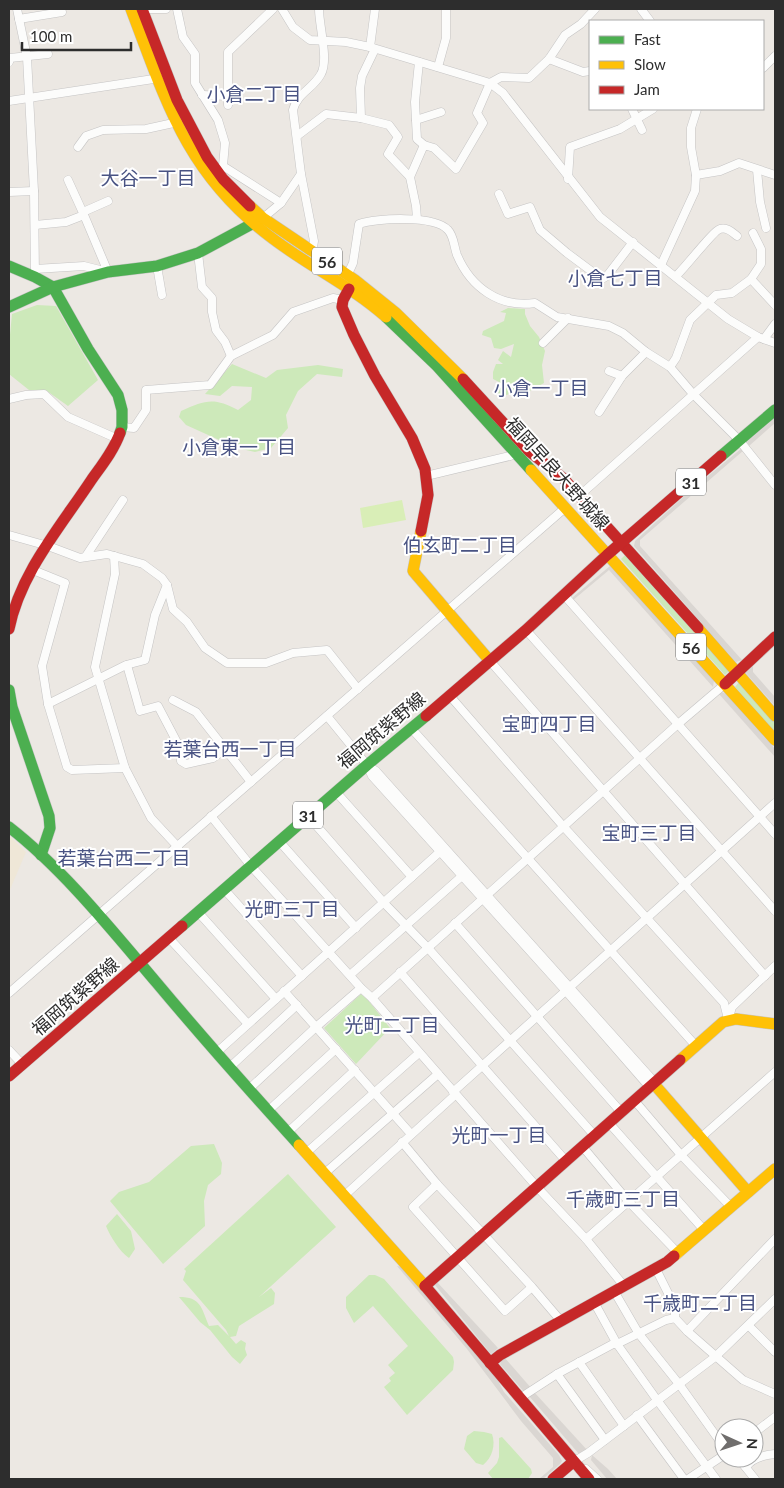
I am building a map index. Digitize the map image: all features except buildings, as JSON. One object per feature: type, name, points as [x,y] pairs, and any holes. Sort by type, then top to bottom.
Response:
[{"type":"street","points":[[17,9],[26,57],[29,98],[34,191],[35,273]]},
{"type":"street","points":[[139,9],[166,9]]},
{"type":"street","name":"福岡早良大野城線","points":[[139,9],[144,42],[176,122],[197,162],[215,185],[258,221],[293,254],[360,296],[402,331],[516,452],[775,740]]},
{"type":"street","name":"福岡早良大野城線","points":[[139,9],[177,100],[207,157],[258,221],[312,251],[347,275],[396,313],[424,339],[514,436],[530,452],[563,478],[738,672],[775,716]]},
{"type":"street","points":[[177,9],[183,37],[195,54],[196,83],[218,120],[225,143],[224,166],[281,203]]},
{"type":"street","points":[[228,106],[228,52],[273,9]]},
{"type":"street","points":[[282,9],[293,27],[310,40],[346,42],[372,48],[490,83],[503,93],[568,179],[600,217],[728,319],[761,338],[775,343]]},
{"type":"street","points":[[319,9],[319,24],[325,61],[322,72],[315,83],[301,94],[295,102],[293,110],[314,241],[313,258],[323,272]]},
{"type":"street","points":[[361,118],[360,88],[362,76],[372,48],[375,9]]},
{"type":"street","points":[[438,67],[446,38],[446,9]]},
{"type":"street","points":[[419,62],[415,102],[417,139],[424,146],[434,148],[456,169],[483,123],[477,113],[490,83],[501,77],[529,78],[549,59],[565,35],[581,24],[595,9]]},
{"type":"street","points":[[641,9],[649,20]]},
{"type":"street","points":[[19,19],[62,12]]},
{"type":"street","points":[[9,62],[10,58],[48,54]]},
{"type":"street","points":[[158,78],[162,70],[159,54]]},
{"type":"street","points":[[764,67],[775,56]]},
{"type":"street","points":[[549,59],[583,72],[589,71]]},
{"type":"street","points":[[9,101],[158,78],[164,78],[170,83]]},
{"type":"street","points":[[202,96],[228,96]]},
{"type":"street","points":[[176,122],[179,116],[177,100]]},
{"type":"street","points":[[632,110],[642,130]]},
{"type":"street","points":[[568,179],[570,147],[620,129],[651,110]]},
{"type":"street","points":[[661,265],[695,191],[696,175],[690,147],[691,128],[697,110]]},
{"type":"street","points":[[416,120],[441,112]]},
{"type":"street","points":[[296,136],[326,114],[361,118],[389,126],[398,137],[388,154],[410,177],[417,219]]},
{"type":"street","points":[[78,147],[86,136],[103,130],[146,129],[176,122],[182,122],[190,126]]},
{"type":"street","points":[[410,177],[424,146]]},
{"type":"street","points":[[696,175],[720,171],[739,163],[775,175]]},
{"type":"street","points":[[757,170],[760,202],[766,228]]},
{"type":"street","points":[[9,307],[52,286],[108,272],[157,266],[198,253],[258,221],[281,203],[302,174]]},
{"type":"street","points":[[68,180],[108,272]]},
{"type":"street","points":[[9,192],[34,191]]},
{"type":"street","points":[[498,194],[508,214],[530,207],[540,230],[602,279],[607,276],[633,242]]},
{"type":"street","points":[[35,225],[66,222],[108,201]]},
{"type":"street","points":[[360,296],[348,280],[347,275],[353,263],[359,224],[371,220],[417,219],[442,224],[450,231],[457,255],[470,278],[496,299],[521,305],[535,303],[557,317],[609,326],[623,332],[646,352],[670,367],[739,440],[775,485]]},
{"type":"street","points":[[676,276],[714,232],[720,228],[730,230],[737,236]]},
{"type":"street","points":[[670,367],[676,358],[690,320],[716,295],[732,293],[752,279],[762,264],[761,249],[753,233]]},
{"type":"street","points":[[198,253],[202,287],[212,298],[212,312],[216,330],[225,342],[231,356]]},
{"type":"street","points":[[9,266],[35,273],[52,286],[88,349],[118,395],[122,410],[122,428],[118,439],[48,546],[18,596],[9,629]]},
{"type":"street","points":[[35,273],[84,266],[108,272]]},
{"type":"street","points":[[157,266],[162,295]]},
{"type":"street","points":[[752,279],[775,305]]},
{"type":"street","points":[[349,289],[342,300],[342,307],[367,362],[418,449],[426,467],[427,504],[414,556],[413,570],[602,791],[765,976]]},
{"type":"street","points":[[122,428],[134,428],[146,410],[146,390],[210,385],[231,356],[273,335],[292,312],[333,298],[342,300]]},
{"type":"street","points":[[543,344],[568,318]]},
{"type":"street","points":[[579,496],[775,324]]},
{"type":"street","points":[[599,412],[622,376],[646,352]]},
{"type":"street","points":[[609,371],[622,376]]},
{"type":"street","points":[[9,399],[26,395],[44,394],[68,417],[118,439]]},
{"type":"street","name":"福岡筑紫野線","points":[[9,1076],[367,765],[526,630],[607,554],[621,544],[775,410]]},
{"type":"street","points":[[514,436],[517,445],[516,452]]},
{"type":"street","points":[[426,476],[510,456],[516,452],[530,452]]},
{"type":"street","points":[[86,556],[123,500]]},
{"type":"street","points":[[9,993],[565,508]]},
{"type":"street","points":[[9,535],[48,546],[80,558],[106,554],[143,564],[162,578],[168,585],[173,609],[187,622],[205,648],[227,663],[266,664],[293,653],[327,650],[358,689]]},
{"type":"street","points":[[114,556],[115,574],[95,667],[125,768],[151,818],[178,847]]},
{"type":"street","points":[[33,570],[65,583],[42,666],[48,704],[67,768],[72,770],[125,768]]},
{"type":"street","points":[[48,704],[127,664],[145,660],[155,615],[168,585]]},
{"type":"street","points":[[564,595],[775,834]]},
{"type":"street","points":[[526,630],[775,911]]},
{"type":"street","points":[[372,998],[639,758],[725,684],[775,637]]},
{"type":"street","points":[[127,664],[140,712],[158,706],[180,746],[180,761],[186,764],[214,758],[226,748]]},
{"type":"street","points":[[9,690],[12,707],[49,816],[50,828],[41,855]]},
{"type":"street","points":[[450,696],[563,826],[724,1003],[728,1019]]},
{"type":"street","points":[[173,700],[196,712],[251,782]]},
{"type":"street","points":[[327,716],[367,765],[372,776],[485,896],[567,988],[645,1082],[654,1084],[748,1192]]},
{"type":"street","points":[[411,728],[696,1046]]},
{"type":"street","points":[[336,792],[412,877]]},
{"type":"street","points":[[345,1195],[412,1134],[480,1066],[775,803]]},
{"type":"street","points":[[211,816],[251,866],[372,998],[537,1188],[586,1239],[619,1289],[639,1334],[679,1384],[714,1433]]},
{"type":"street","points":[[308,816],[594,1135]]},
{"type":"street","points":[[9,827],[27,841],[99,914],[139,964],[216,1053],[425,1286],[589,1479]]},
{"type":"street","points":[[279,841],[356,928]]},
{"type":"street","points":[[443,850],[462,876],[485,896]]},
{"type":"street","points":[[216,1053],[443,850]]},
{"type":"street","points":[[350,975],[462,876]]},
{"type":"street","points":[[224,889],[302,976]]},
{"type":"street","points":[[198,912],[276,999]]},
{"type":"street","points":[[455,923],[621,1112]]},
{"type":"street","points":[[169,938],[248,1024]]},
{"type":"street","points":[[728,1019],[732,1007],[775,966]]},
{"type":"street","points":[[400,972],[480,1066],[566,1161]]},
{"type":"street","points":[[249,1089],[361,988]]},
{"type":"street","points":[[284,992],[412,1134]]},
{"type":"street","points":[[230,1067],[297,1005]]},
{"type":"street","points":[[425,1286],[723,1022],[728,1019],[736,1019],[775,1024]]},
{"type":"street","points":[[269,1110],[336,1048]]},
{"type":"street","points":[[9,1050],[22,1064]]},
{"type":"street","points":[[306,1153],[419,1053]]},
{"type":"street","points":[[288,1132],[355,1070]]},
{"type":"street","points":[[586,1239],[775,1072]]},
{"type":"street","points":[[325,1173],[438,1074]]},
{"type":"street","points":[[769,1078],[775,1085]]},
{"type":"street","points":[[634,1100],[681,1155],[731,1207]]},
{"type":"street","points":[[609,1123],[704,1230]]},
{"type":"street","points":[[402,1142],[437,1184],[561,1321]]},
{"type":"street","points":[[582,1146],[630,1202],[679,1254]]},
{"type":"street","points":[[490,1363],[500,1355],[656,1269],[679,1254],[775,1169]]},
{"type":"street","points":[[437,1184],[413,1207],[505,1311],[532,1287]]},
{"type":"street","points":[[687,1331],[775,1239]]},
{"type":"street","points":[[656,1269],[675,1307],[675,1318],[687,1331],[743,1380],[775,1394]]},
{"type":"street","points":[[553,1479],[573,1462],[715,1357],[775,1299]]},
{"type":"street","points":[[594,1302],[617,1344],[716,1479]]},
{"type":"street","points":[[520,1398],[557,1374],[613,1344],[617,1344],[666,1320],[675,1318]]},
{"type":"street","points":[[749,1326],[775,1352]]},
{"type":"street","points":[[579,1362],[624,1426]]},
{"type":"street","points":[[557,1374],[605,1440]]},
{"type":"street","points":[[637,1416],[684,1479]]},
{"type":"street","points":[[764,1425],[775,1417]]},
{"type":"street","points":[[688,1479],[714,1461]]},
{"type":"street","points":[[573,1462],[588,1470],[597,1479]]},
{"type":"street","points":[[747,1468],[754,1479]]},
{"type":"shaded area","points":[[775,418],[775,423],[749,446],[747,442]]},
{"type":"shaded area","points":[[742,448],[744,450],[640,540],[640,546],[742,660],[736,662],[634,546],[635,541],[690,491]]},
{"type":"shaded area","points":[[610,566],[714,680],[713,687],[609,570],[572,601],[573,597]]},
{"type":"shaded area","points":[[775,643],[775,646],[753,666],[753,672],[775,697],[775,706],[746,673],[746,669]]},
{"type":"shaded area","points":[[721,692],[726,694],[775,749],[775,757],[719,694]]},
{"type":"shaded area","points":[[9,835],[26,852],[9,892]]},
{"type":"shaded area","points":[[397,1266],[402,1267],[496,1377],[504,1392],[559,1455],[562,1461],[560,1464],[543,1479],[539,1479],[553,1467],[553,1458],[521,1421],[467,1349]]},
{"type":"shaded area","points":[[437,1282],[498,1348],[491,1354],[435,1285]]},
{"type":"shaded area","points":[[504,1357],[532,1389],[525,1393],[500,1364]]},
{"type":"shaded area","points":[[534,1392],[588,1451],[579,1454],[529,1396]]},
{"type":"shaded area","points":[[592,1455],[617,1479],[607,1479],[591,1460]]},
{"type":"green space","points":[[37,305],[56,306],[98,380],[68,406],[47,391],[29,390],[9,374],[12,314]]},
{"type":"green space","points":[[508,308],[525,309],[530,326],[539,337],[545,351],[542,365],[544,383],[524,394],[515,389],[507,395],[494,393],[501,383],[493,379],[496,364],[503,364],[498,360],[503,351],[511,357],[514,344],[501,349],[494,348],[491,338],[482,335],[483,331],[504,321],[506,313],[500,312]]},
{"type":"green space","points":[[232,364],[266,378],[277,370],[318,365],[343,369],[342,377],[317,374],[298,391],[286,415],[288,428],[271,448],[255,452],[237,448],[186,425],[179,417],[181,411],[203,402],[222,403],[238,410],[251,400],[252,387],[232,386],[220,396],[205,394]]},
{"type":"green space","points":[[402,500],[406,520],[363,528],[360,508]]},
{"type":"green space","points":[[626,554],[729,671],[725,675],[621,559]]},
{"type":"green space","points":[[739,682],[775,723],[775,732],[735,687]]},
{"type":"green space","points":[[361,994],[390,1028],[356,1064],[324,1028]]},
{"type":"green space","points":[[214,1144],[222,1163],[221,1174],[208,1185],[204,1201],[205,1226],[163,1264],[110,1201],[119,1192],[149,1182],[191,1146]]},
{"type":"green space","points":[[288,1174],[336,1227],[259,1297],[271,1288],[275,1293],[274,1304],[239,1326],[236,1336],[230,1337],[236,1344],[241,1340],[246,1343],[247,1355],[240,1364],[179,1297],[186,1297],[196,1301],[202,1308],[209,1326],[218,1325],[229,1336],[183,1280],[186,1271],[184,1269]]},
{"type":"green space","points":[[117,1214],[131,1231],[135,1249],[129,1258],[116,1244],[106,1226]]},
{"type":"green space","points":[[369,1275],[375,1275],[384,1279],[453,1357],[453,1370],[407,1415],[384,1387],[391,1381],[389,1378],[395,1373],[388,1365],[408,1346],[373,1306],[354,1323],[346,1308],[346,1297]]},
{"type":"green space","points":[[474,1431],[492,1434],[493,1447],[491,1455],[483,1465],[476,1463],[464,1449],[467,1436]]},
{"type":"green space","points":[[502,1437],[531,1469],[532,1473],[528,1479],[493,1479],[488,1473],[497,1463],[499,1457],[499,1438]]},
{"type":"traffic: fast","points":[[9,307],[53,287],[108,272],[157,266],[198,253],[261,219]]},
{"type":"traffic: fast","points":[[9,266],[53,287],[88,349],[118,395],[122,410],[120,433]]},
{"type":"traffic: fast","points":[[386,317],[437,366],[531,470]]},
{"type":"traffic: fast","points":[[721,456],[775,410]]},
{"type":"traffic: fast","points":[[9,690],[12,707],[49,816],[50,828],[41,855]]},
{"type":"traffic: fast","points":[[182,926],[426,716]]},
{"type":"traffic: fast","points":[[9,827],[48,861],[86,900],[209,1044],[299,1145]]},
{"type":"traffic: slow","points":[[131,9],[168,104],[182,133],[198,160],[217,186],[240,211],[268,235],[358,295],[386,317]]},
{"type":"traffic: slow","points":[[250,206],[263,218],[355,280],[396,313],[463,379]]},
{"type":"traffic: slow","points":[[531,470],[775,740]]},
{"type":"traffic: slow","points":[[421,531],[413,571],[490,661]]},
{"type":"traffic: slow","points":[[698,628],[775,716]]},
{"type":"traffic: slow","points":[[680,1060],[723,1022],[736,1019],[775,1024]]},
{"type":"traffic: slow","points":[[654,1084],[748,1192]]},
{"type":"traffic: slow","points":[[299,1145],[425,1286]]},
{"type":"traffic: slow","points":[[674,1256],[775,1169]]},
{"type":"traffic: jam","points":[[142,9],[177,100],[207,157],[223,179],[250,206]]},
{"type":"traffic: jam","points":[[349,289],[343,300],[342,307],[375,376],[412,438],[425,469],[428,495],[421,531]]},
{"type":"traffic: jam","points":[[463,379],[530,452],[563,478],[698,628]]},
{"type":"traffic: jam","points":[[9,629],[14,608],[32,569],[55,532],[108,457],[120,433]]},
{"type":"traffic: jam","points":[[426,716],[526,630],[607,555],[721,456]]},
{"type":"traffic: jam","points":[[725,684],[775,637]]},
{"type":"traffic: jam","points":[[9,1076],[182,926]]},
{"type":"traffic: jam","points":[[425,1286],[680,1060]]},
{"type":"traffic: jam","points":[[490,1363],[500,1355],[667,1262],[674,1256]]},
{"type":"traffic: jam","points":[[425,1286],[589,1479]]},
{"type":"traffic: jam","points":[[553,1479],[573,1462]]},
{"type":"district","name":"小倉二丁目","points":[[254,93]]},
{"type":"district","name":"大谷一丁目","points":[[148,177]]},
{"type":"district","name":"小倉七丁目","points":[[615,277]]},
{"type":"district","name":"小倉一丁目","points":[[541,387]]},
{"type":"district","name":"小倉東一丁目","points":[[239,446]]},
{"type":"district","name":"伯玄町二丁目","points":[[460,544]]},
{"type":"district","name":"宝町四丁目","points":[[549,723]]},
{"type":"district","name":"若葉台西一丁目","points":[[230,748]]},
{"type":"district","name":"宝町三丁目","points":[[649,832]]},
{"type":"district","name":"若葉台西二丁目","points":[[124,857]]},
{"type":"district","name":"光町三丁目","points":[[292,908]]},
{"type":"district","name":"光町二丁目","points":[[392,1024]]},
{"type":"district","name":"光町一丁目","points":[[499,1134]]},
{"type":"district","name":"千歳町三丁目","points":[[623,1198]]},
{"type":"district","name":"千歳町二丁目","points":[[700,1302]]}]
